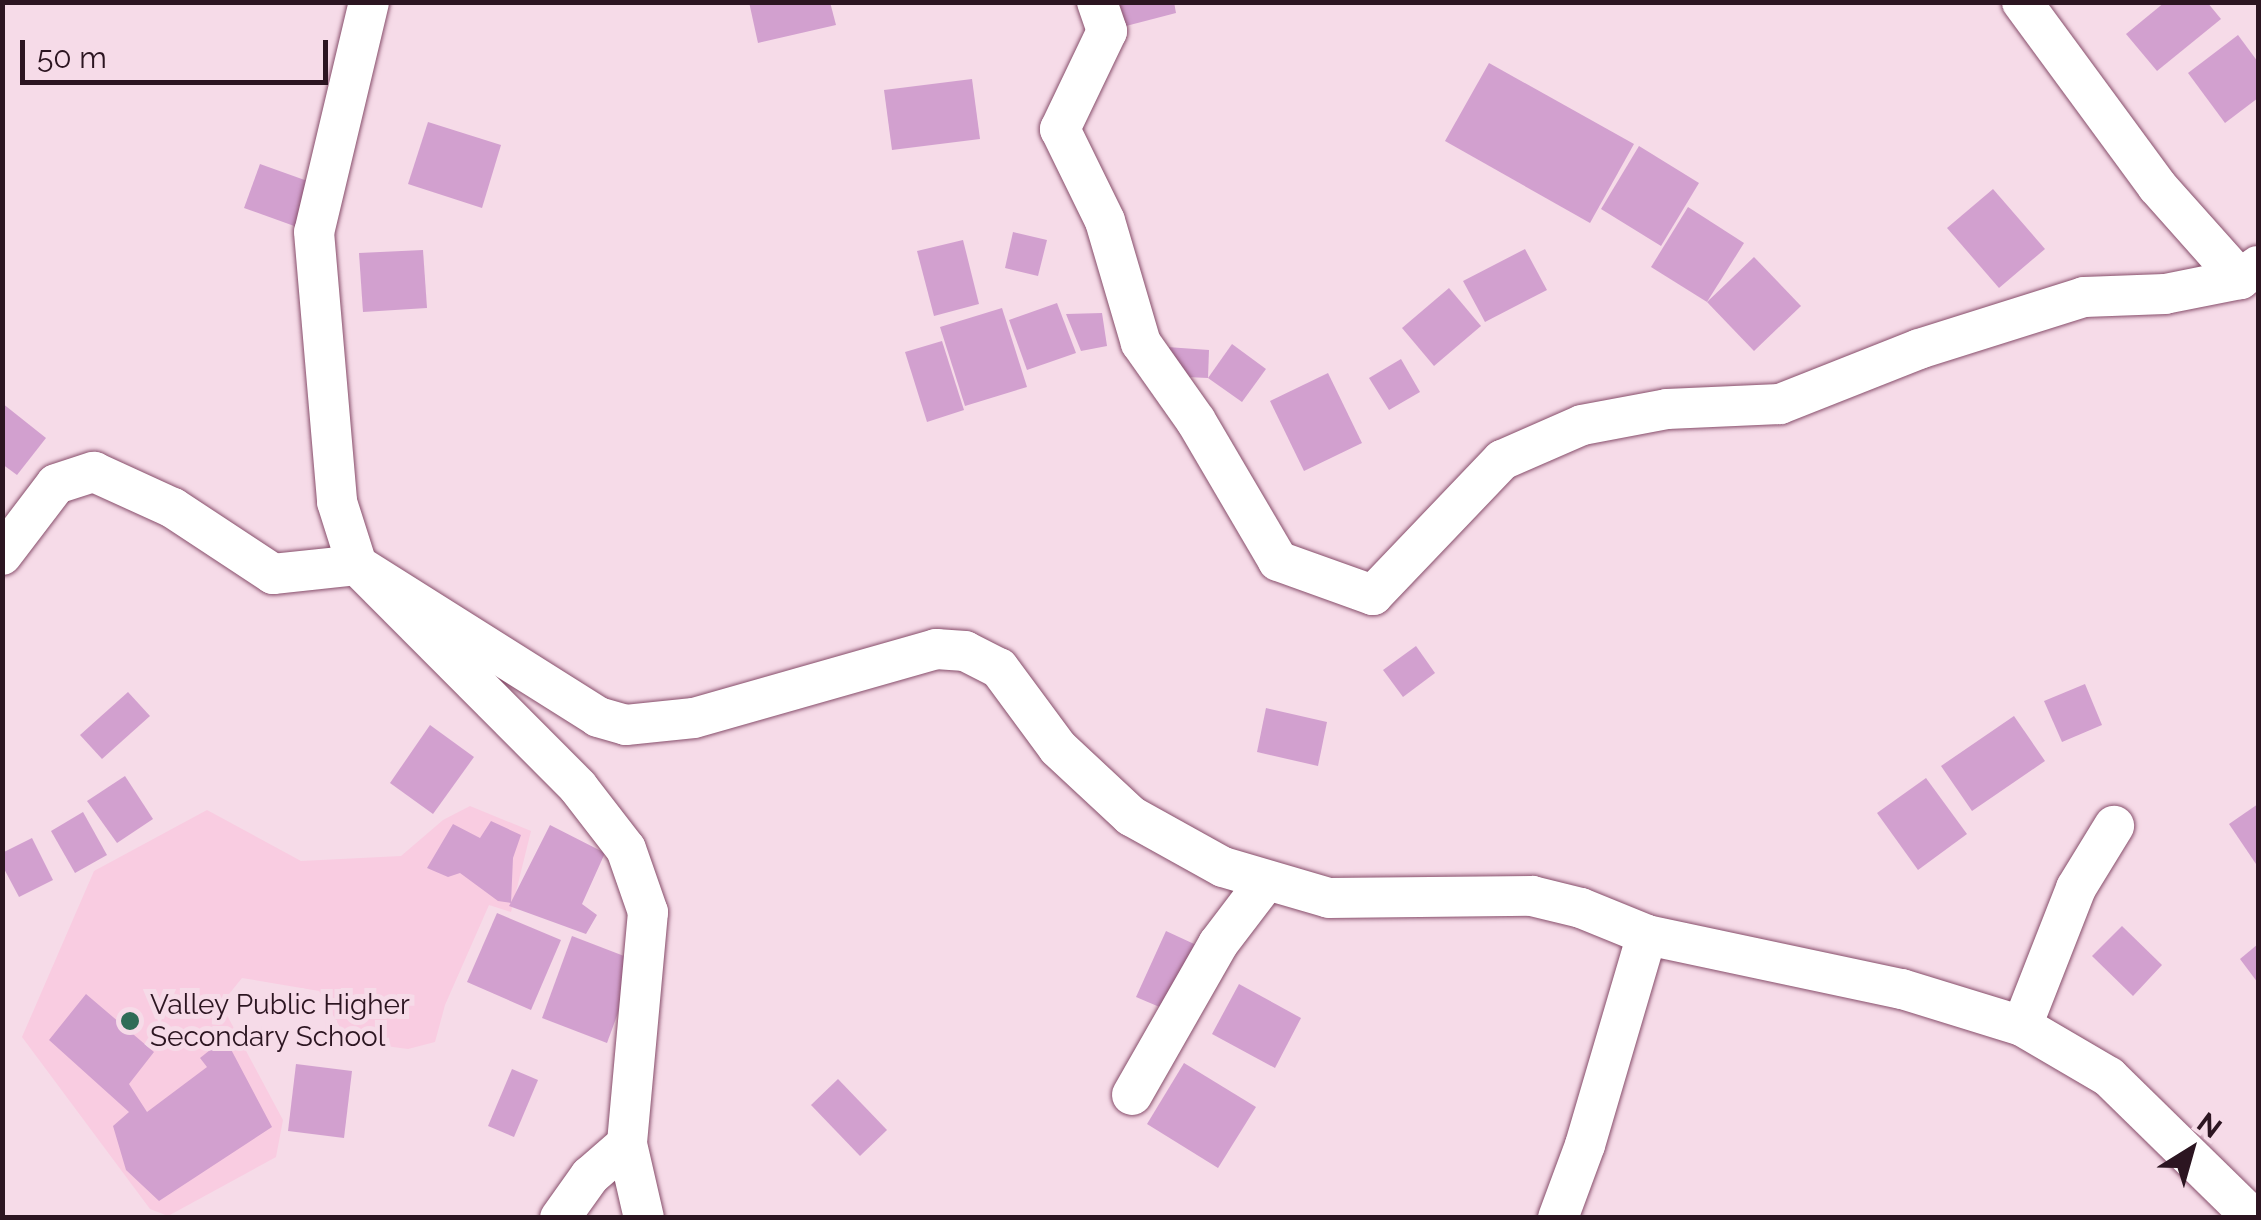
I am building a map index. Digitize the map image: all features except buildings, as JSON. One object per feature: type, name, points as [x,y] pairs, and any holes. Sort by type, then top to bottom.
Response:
[{"type":"street","points":[[369,2],[314,232],[338,502],[357,565],[578,788],[626,849],[648,912],[627,1144],[644,1218]]},
{"type":"street","points":[[1096,2],[1107,31],[1060,130],[1104,221],[1141,344],[1196,421],[1278,561],[1373,595],[1502,460],[1582,425],[1667,409],[1780,404],[1919,349],[2084,297],[2165,294],[2250,272]]},
{"type":"street","points":[[2022,2],[2157,186],[2250,272]]},
{"type":"street","points":[[9,532],[56,484],[94,472],[172,508],[273,574],[357,565],[598,717],[626,724],[694,718],[936,649],[965,651],[999,668],[1058,748],[1131,816],[1223,867],[1329,898],[1532,896],[1581,908],[1647,935],[1902,989],[2022,1026],[2109,1077],[2253,1205]]},
{"type":"street","points":[[2022,1026],[2076,888],[2114,826]]},
{"type":"street","points":[[1132,1094],[1218,944],[1266,880]]},
{"type":"street","points":[[1558,1218],[1585,1145],[1647,935]]},
{"type":"street","points":[[560,1218],[590,1176],[627,1144]]},
{"type":"shaded area","name":"Valley Public Higher Secondary School","points":[[470,806],[531,831],[511,912],[489,905],[445,1005],[435,1042],[408,1049],[348,1041],[319,991],[242,978],[221,1004],[283,1120],[276,1157],[168,1216],[150,1209],[22,1037],[94,871],[207,810],[301,861],[401,856],[443,820]]},
{"type":"place","name":"Valley Public Higher Secondary School","points":[[130,1021]]}]
